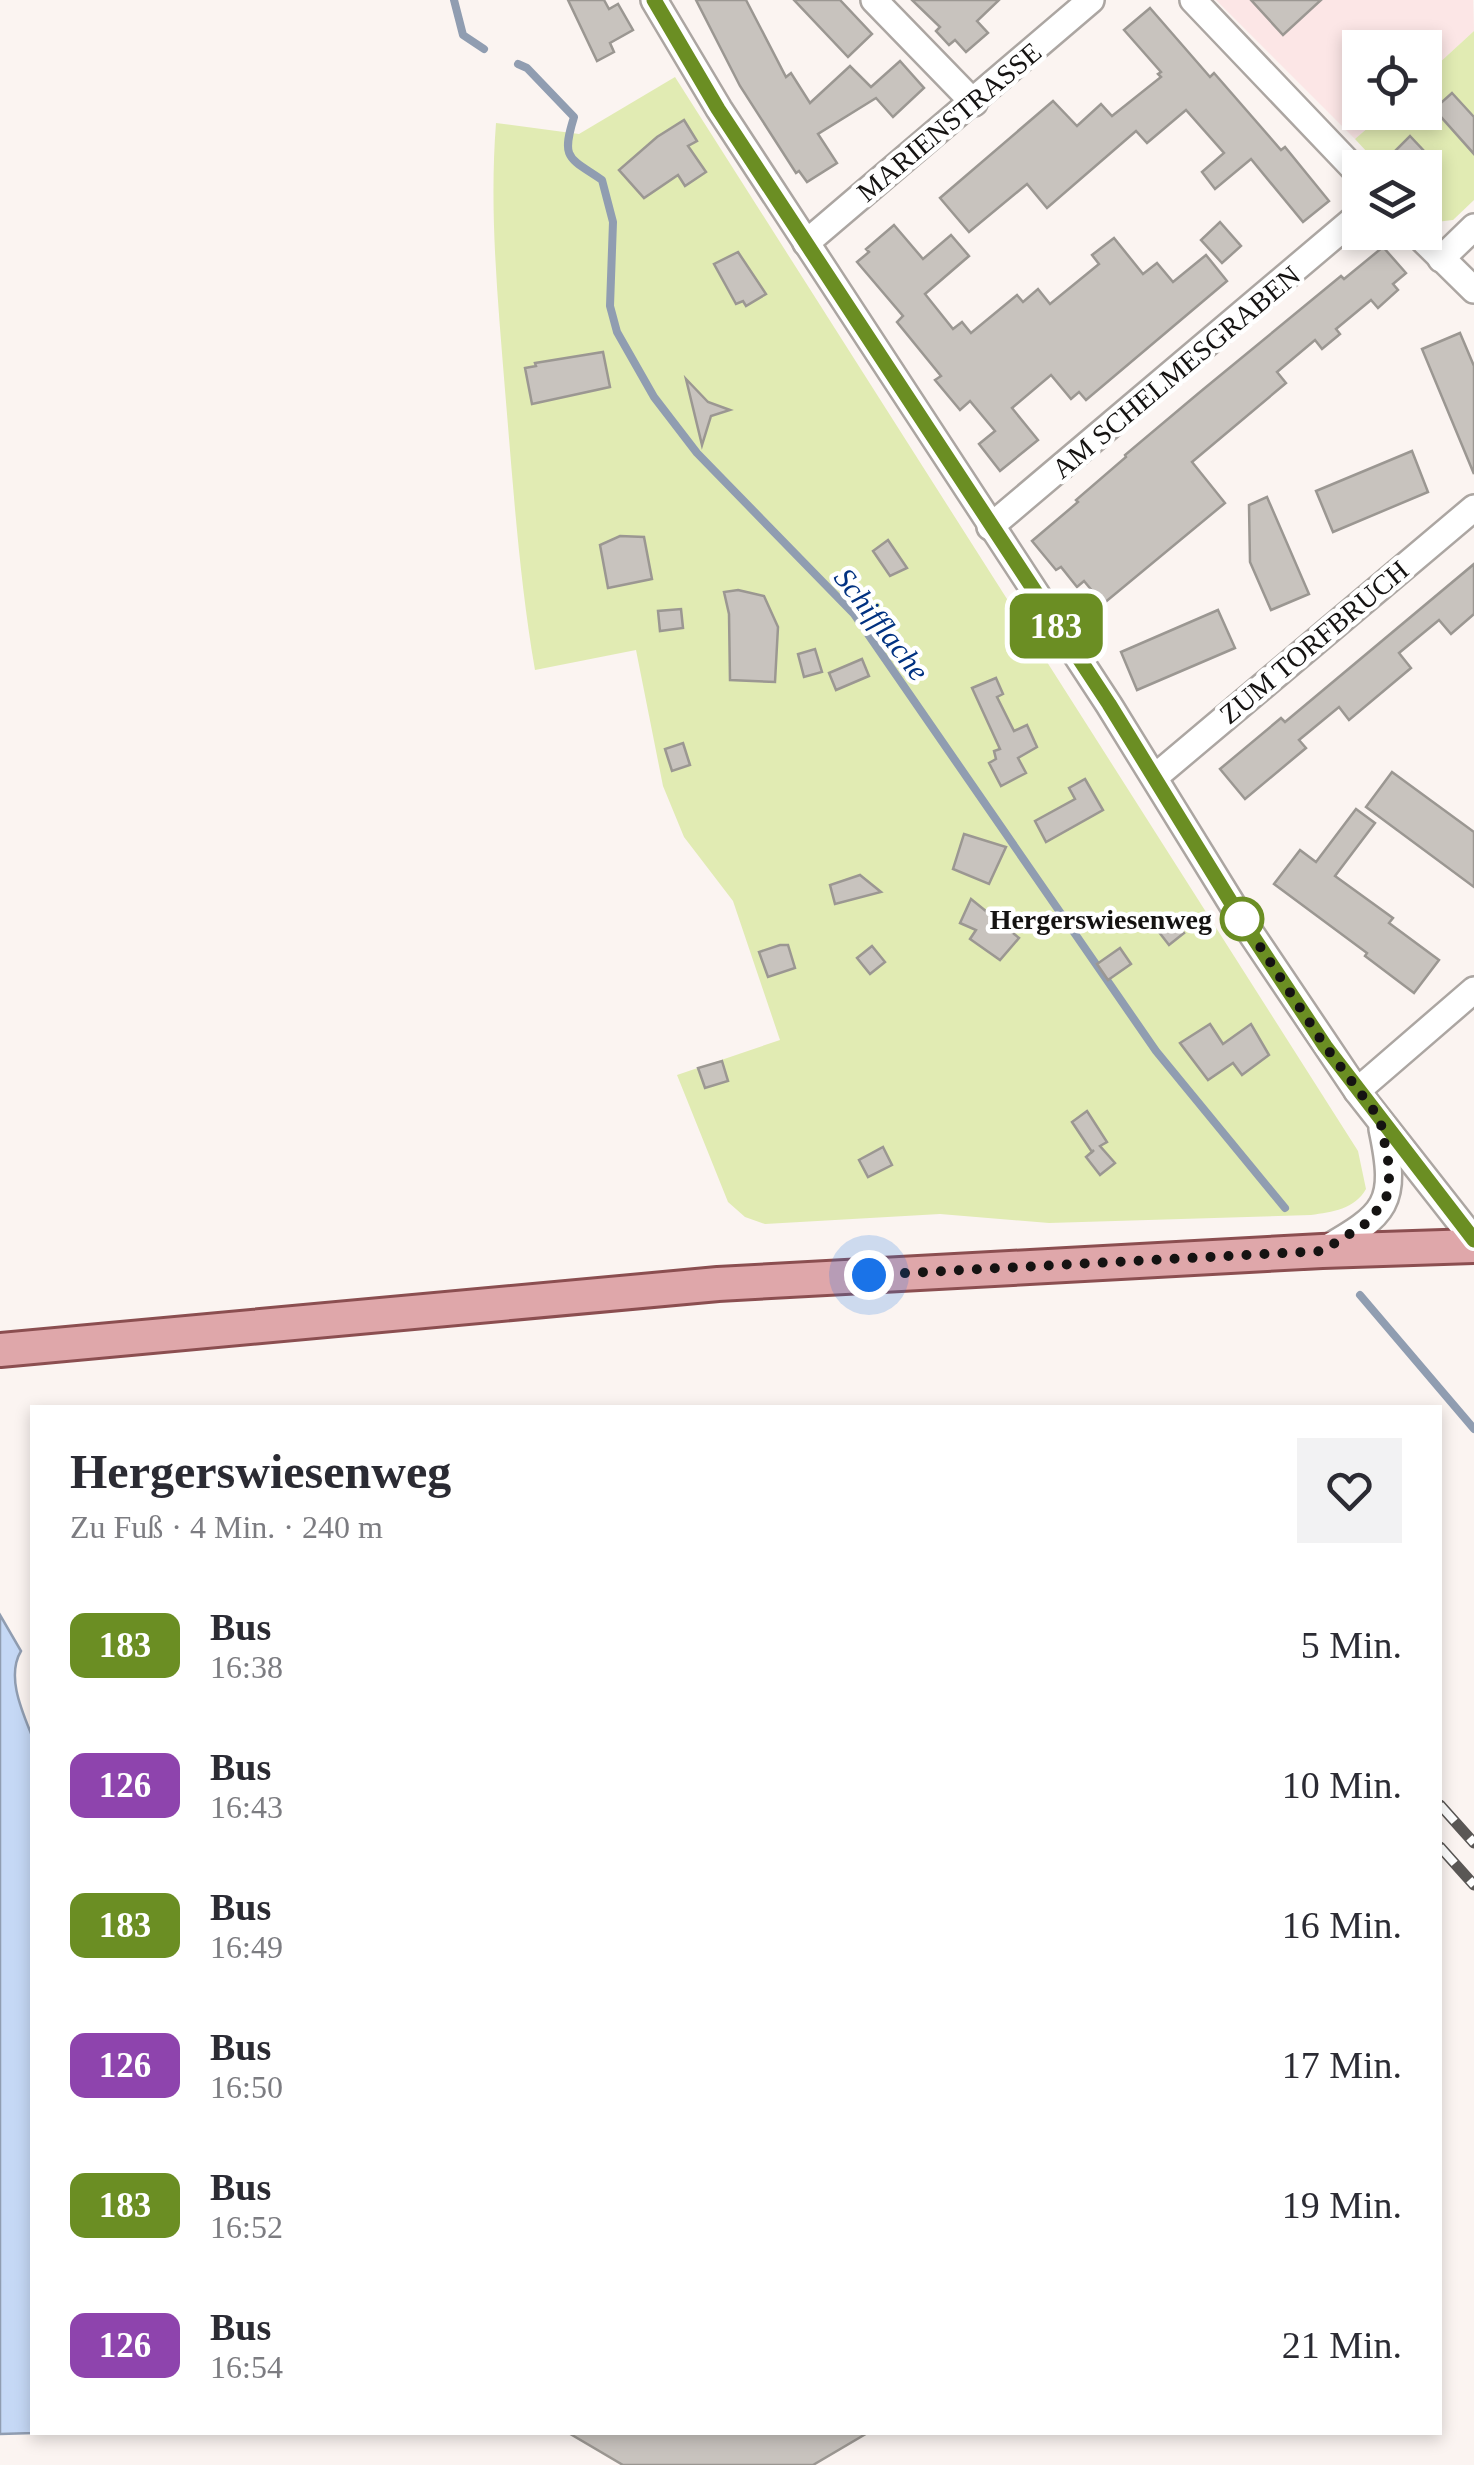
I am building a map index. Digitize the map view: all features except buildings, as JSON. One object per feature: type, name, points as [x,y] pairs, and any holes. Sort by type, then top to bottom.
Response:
[{"type":"main road","points":[[0,1350],[718,1284],[1474,1243]]},
{"type":"street","points":[[654,0],[718,109],[1155,776],[1240,917],[1357,1091],[1474,1243]]},
{"type":"street","points":[[874,0],[974,103]]},
{"type":"street","name":"MARIENSTRASSE","points":[[806,243],[1091,0]]},
{"type":"street","points":[[1193,0],[1342,156]]},
{"type":"street","points":[[1440,259],[1474,227]]},
{"type":"street","name":"AM SCHELMESGRABEN","points":[[990,528],[1342,229]]},
{"type":"street","points":[[1432,250],[1474,290]]},
{"type":"street","name":"ZUM TORFBRUCH","points":[[1155,776],[1474,508]]},
{"type":"street","points":[[1357,1091],[1474,990]]},
{"type":"street","points":[[1322,1251],[1364,1225],[1386,1200],[1390,1171],[1380,1119]]},
{"type":"shaded area","points":[[1216,0],[1473,0],[1474,31],[1442,60],[1442,30],[1342,30],[1342,126]]},
{"type":"shaded area","points":[[1346,130],[1365,130],[1355,139]]},
{"type":"green space","points":[[1474,31],[1474,200],[1453,220],[1442,221],[1442,150],[1365,150],[1355,139],[1365,130],[1442,130],[1442,60]]},
{"type":"green space","points":[[675,77],[1358,1151],[1366,1189],[1349,1205],[1311,1215],[1049,1223],[940,1214],[765,1224],[745,1217],[728,1202],[677,1075],[780,1040],[733,901],[684,837],[663,786],[636,650],[535,670],[517,530],[495,257],[496,123],[579,134]]},
{"type":"water","points":[[0,1615],[21,1651],[15,1682],[30,1731],[30,2433],[0,2434]]},
{"type":"waterway","name":"Schifflache","points":[[454,0],[463,35],[484,49]]},
{"type":"waterway","name":"Schifflache","points":[[518,64],[527,68],[574,117],[568,141],[570,156],[602,180],[613,222],[610,306],[617,332],[654,397],[697,453],[854,614],[1156,1051],[1285,1208]]},
{"type":"waterway","name":"Schifflache","points":[[1360,1295],[1474,1429]]},
{"type":"railway","points":[[1442,1807],[1474,1843]]},
{"type":"railway","points":[[1442,1849],[1474,1885]]},
{"type":"bus line","name":"183","points":[[654,0],[718,109],[1109,704],[1325,1046],[1474,1240]]},
{"type":"place","name":"Hergerswiesenweg","points":[[1242,919]]},
{"type":"route","points":[[869,1275],[1322,1251],[1374,1216],[1386,1200],[1390,1182],[1380,1119],[1325,1046],[1242,919]]}]
